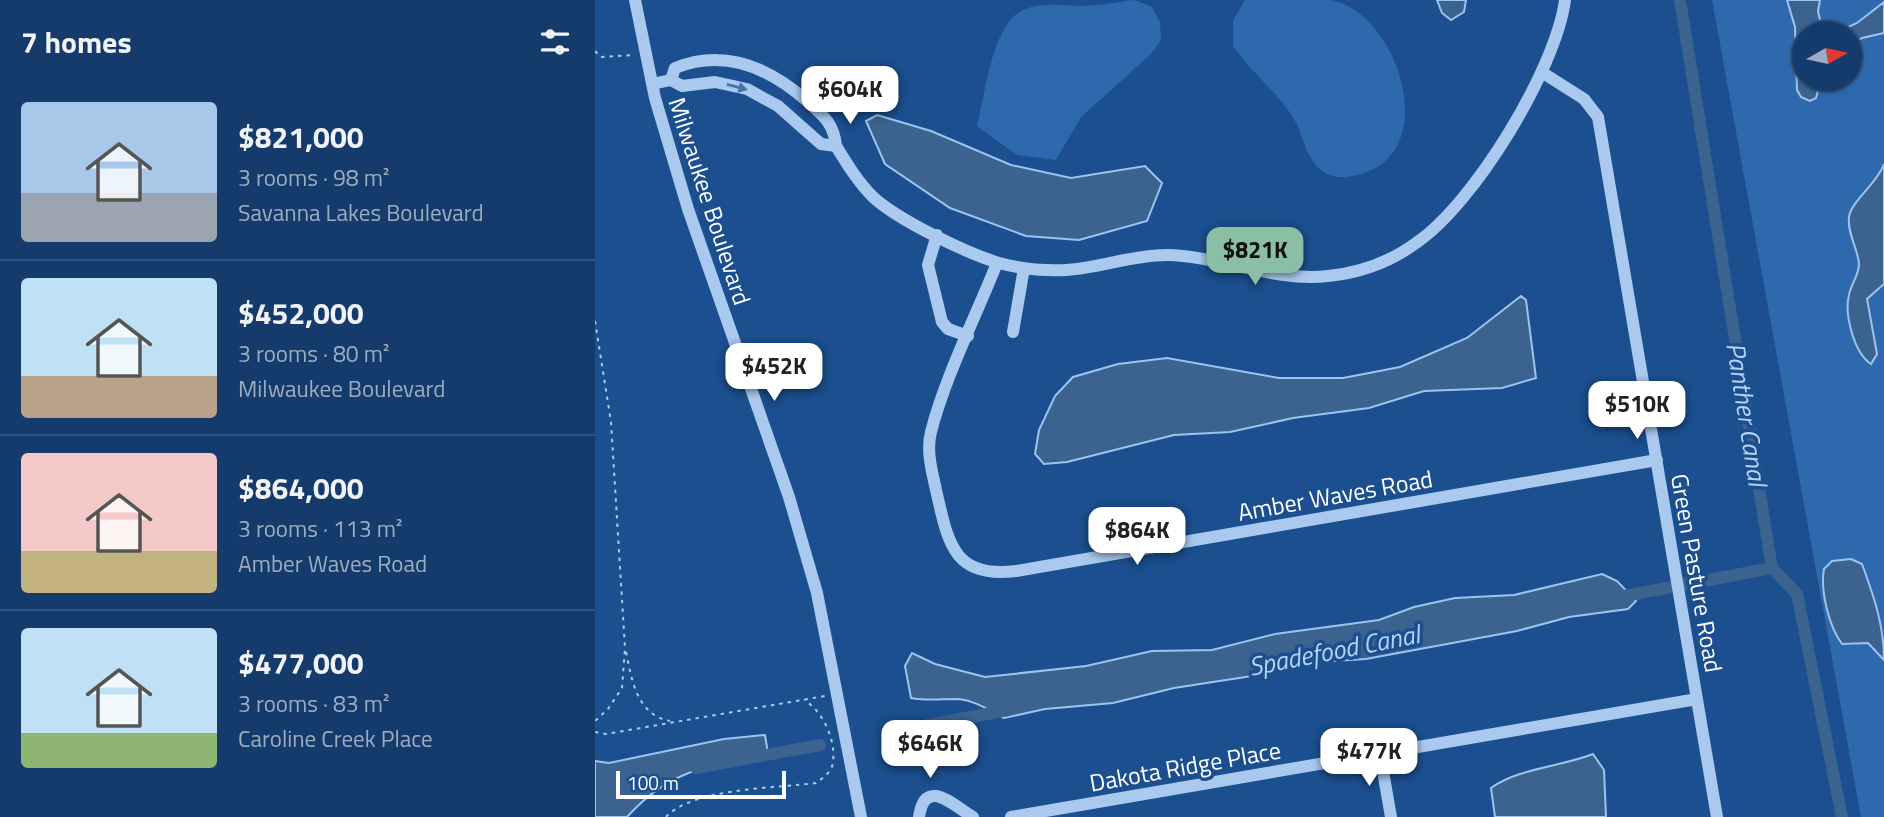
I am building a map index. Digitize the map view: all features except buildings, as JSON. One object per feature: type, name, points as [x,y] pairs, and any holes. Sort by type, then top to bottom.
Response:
[{"type":"street","name":"Milwaukee Boulevard","points":[[635,0],[652,84],[688,209],[789,497],[817,593],[861,817]]},
{"type":"street","points":[[671,80],[675,68],[719,59],[756,68],[793,89],[827,119],[834,129],[836,146],[862,186],[876,199],[894,213],[997,263],[1024,268],[1069,270],[1143,256],[1166,255],[1301,277],[1348,273],[1374,266],[1416,243],[1451,210],[1496,150],[1543,73],[1556,39],[1565,0]]},
{"type":"street","name":"Green Pasture Road","points":[[1543,73],[1584,99],[1598,117],[1717,817]]},
{"type":"street","points":[[652,84],[671,80],[682,86],[703,82],[747,89],[778,106],[821,144],[836,146]]},
{"type":"street","points":[[778,106],[793,89]]},
{"type":"street","points":[[937,235],[928,265],[942,322],[948,329],[968,336]]},
{"type":"street","name":"Amber Waves Road","points":[[997,263],[936,416],[929,451],[947,539],[968,565],[993,574],[1657,460]]},
{"type":"street","points":[[1013,332],[1024,268]]},
{"type":"street","name":"Dakota Ridge Place","points":[[1011,817],[1697,699]]},
{"type":"street","points":[[1380,754],[1391,817]]},
{"type":"street","points":[[919,817],[922,804],[928,798],[938,796],[948,799],[973,817]]},
{"type":"path","points":[[595,51],[601,57]]},
{"type":"path","points":[[595,62],[601,57],[646,54]]},
{"type":"path","points":[[595,321],[611,422],[625,648],[622,688],[608,709],[595,721]]},
{"type":"path","points":[[625,648],[631,677],[642,705],[659,719],[672,722]]},
{"type":"path","points":[[595,732],[606,734],[837,694]]},
{"type":"path","points":[[667,817],[676,806],[697,798],[816,782],[828,774],[833,761],[825,719],[814,706],[804,700]]},
{"type":"shaded area","points":[[1135,0],[1152,7],[1160,22],[1161,40],[1151,54],[1081,117],[1056,160],[1017,155],[977,126],[993,55],[1012,18],[1035,6],[1087,6]]},
{"type":"shaded area","points":[[1245,0],[1330,0],[1354,10],[1375,29],[1391,55],[1402,83],[1405,112],[1400,139],[1386,161],[1361,174],[1345,177],[1330,175],[1316,165],[1288,110],[1233,46],[1233,21]]},
{"type":"shaded area","points":[[1712,0],[1884,0],[1884,817],[1861,817]]},
{"type":"water","points":[[1437,0],[1466,0],[1464,12],[1451,20],[1442,13]]},
{"type":"water","points":[[1787,0],[1820,0],[1818,11],[1820,21],[1793,21]]},
{"type":"water","points":[[1884,2],[1884,33],[1862,38],[1862,21],[1860,21]]},
{"type":"water","points":[[1798,91],[1818,91],[1816,98],[1810,101],[1801,97]]},
{"type":"water","points":[[877,115],[931,131],[1011,165],[1071,178],[1145,166],[1162,183],[1147,221],[1079,240],[1026,236],[950,208],[885,164],[866,121]]},
{"type":"water","points":[[1884,164],[1884,284],[1867,299],[1877,354],[1871,364],[1855,342],[1849,322],[1849,295],[1859,264],[1849,217],[1854,205]]},
{"type":"water","points":[[1521,296],[1526,300],[1536,378],[1502,388],[1424,391],[1369,408],[1293,418],[1230,432],[1174,435],[1067,462],[1044,464],[1035,454],[1039,430],[1055,396],[1073,377],[1118,364],[1167,358],[1279,378],[1343,378],[1400,367],[1467,338]]},
{"type":"water","points":[[1851,559],[1862,564],[1870,588],[1880,623],[1884,660],[1868,643],[1842,644],[1830,618],[1823,587],[1824,569],[1832,561]]},
{"type":"water","points":[[1602,574],[1617,581],[1636,601],[1628,609],[1569,617],[1517,631],[1366,659],[1301,663],[1265,674],[1174,688],[1113,703],[1045,709],[1004,718],[969,701],[911,698],[905,666],[912,653],[935,664],[985,677],[1086,666],[1152,651],[1212,650],[1275,634],[1379,620],[1414,607],[1455,598],[1514,595]]},
{"type":"water","points":[[765,735],[768,754],[709,766],[675,779],[658,789],[627,817],[595,817],[595,761],[609,763],[724,739]]},
{"type":"water","points":[[1593,754],[1604,770],[1606,817],[1495,817],[1491,788],[1514,776]]},
{"type":"waterway","name":"Panther Canal","points":[[1680,0],[1772,568],[1797,594],[1842,817]]},
{"type":"waterway","name":"Spadefood Canal","points":[[1614,598],[1772,568]]},
{"type":"waterway","name":"Spadefood Canal","points":[[896,731],[1008,710]]},
{"type":"waterway","name":"Spadefood Canal","points":[[696,768],[820,745]]}]
